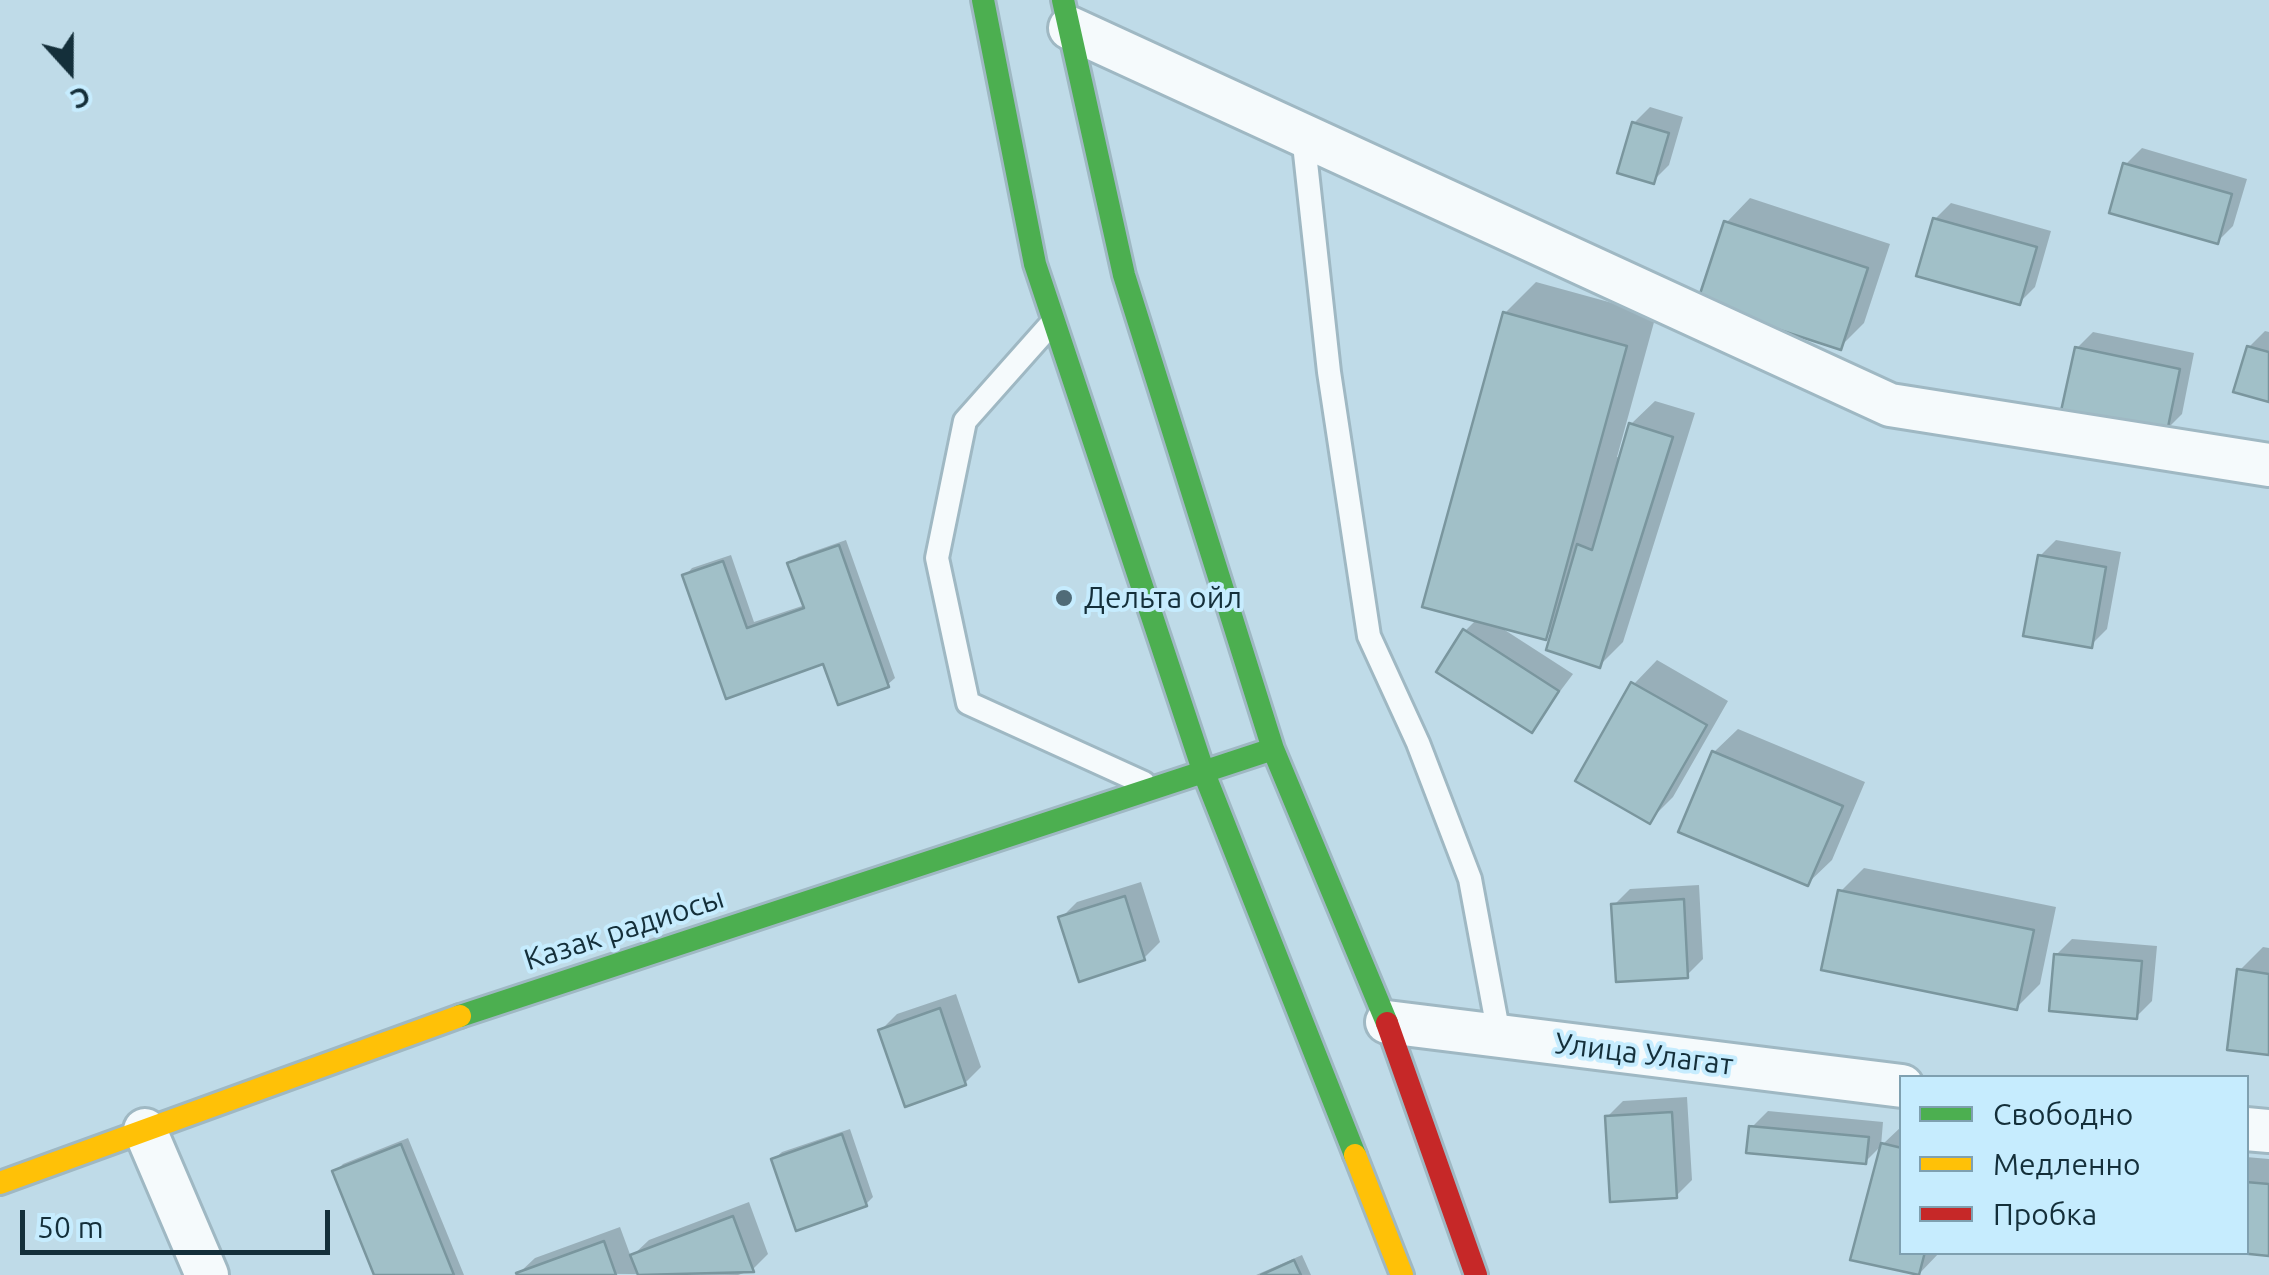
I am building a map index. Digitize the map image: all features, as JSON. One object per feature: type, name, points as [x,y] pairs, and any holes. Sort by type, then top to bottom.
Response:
[{"type":"main road","points":[[983,0],[1036,264],[1054,320],[1204,773],[1402,1275]]},
{"type":"main road","points":[[1066,14],[1124,275],[1273,749],[1387,1022],[1476,1275]]},
{"type":"main road","name":"Казак радиосы","points":[[0,1184],[411,1032],[1273,749]]},
{"type":"street","points":[[1066,14],[1303,135],[1890,405],[2269,465]]},
{"type":"street","name":"Улица Улагат","points":[[1387,1022],[1899,1086]]},
{"type":"street","points":[[145,1130],[207,1275]]},
{"type":"lane","points":[[1303,135],[1330,372],[1370,636],[1418,743],[1470,880],[1499,1036]]},
{"type":"lane","points":[[1054,320],[965,421],[937,558],[968,704],[1154,787]]},
{"type":"building","points":[[1632,122],[1669,133],[1654,184],[1617,173]]},
{"type":"building","points":[[2123,163],[2232,194],[2218,244],[2109,213]]},
{"type":"building","points":[[1933,218],[2037,247],[2020,305],[1916,276]]},
{"type":"building","points":[[1724,221],[1868,268],[1841,350],[1697,303]]},
{"type":"building","points":[[1503,312],[1627,346],[1546,640],[1422,607]]},
{"type":"building","points":[[2247,346],[2269,352],[2269,402],[2233,392]]},
{"type":"building","points":[[2075,347],[2180,369],[2167,432],[2061,411]]},
{"type":"building","points":[[1629,423],[1673,437],[1600,668],[1546,650],[1577,544],[1592,550]]},
{"type":"building","points":[[839,545],[889,687],[838,705],[823,664],[726,699],[682,575],[723,561],[747,628],[804,608],[787,563]]},
{"type":"building","points":[[2038,555],[2106,567],[2092,648],[2023,636]]},
{"type":"building","points":[[1463,629],[1559,691],[1532,733],[1436,672]]},
{"type":"building","points":[[1631,682],[1707,725],[1650,824],[1575,781]]},
{"type":"building","points":[[1712,751],[1843,806],[1808,886],[1678,832]]},
{"type":"building","points":[[1838,890],[2034,930],[2017,1010],[1821,970]]},
{"type":"building","points":[[1125,896],[1145,960],[1079,982],[1058,917]]},
{"type":"building","points":[[1684,899],[1688,978],[1616,982],[1611,904]]},
{"type":"building","points":[[2054,954],[2142,961],[2137,1019],[2049,1011]]},
{"type":"building","points":[[2237,969],[2269,974],[2269,1055],[2227,1050]]},
{"type":"building","points":[[940,1008],[966,1085],[905,1107],[878,1030]]},
{"type":"building","points":[[1672,1112],[1677,1198],[1610,1202],[1605,1116]]},
{"type":"building","points":[[1749,1126],[1869,1137],[1866,1164],[1746,1153]]},
{"type":"building","points":[[842,1134],[867,1206],[796,1231],[771,1159]]},
{"type":"building","points":[[1881,1143],[1899,1147],[1899,1255],[1924,1255],[1919,1275],[1850,1260]]},
{"type":"building","points":[[401,1144],[454,1275],[374,1275],[332,1171]]},
{"type":"building","points":[[2249,1182],[2269,1184],[2269,1256],[2249,1254]]},
{"type":"building","points":[[733,1216],[754,1272],[638,1275],[630,1255]]},
{"type":"building","points":[[604,1241],[616,1275],[516,1273]]},
{"type":"building","points":[[1294,1260],[1301,1275],[1261,1275]]},
{"type":"traffic: fast","points":[[983,0],[1035,264],[1204,773],[1355,1155]]},
{"type":"traffic: fast","points":[[1063,0],[1124,275],[1273,749],[1387,1023]]},
{"type":"traffic: fast","points":[[460,1016],[1273,749]]},
{"type":"traffic: slow","points":[[0,1183],[460,1016]]},
{"type":"traffic: slow","points":[[1355,1155],[1402,1275]]},
{"type":"traffic: jam","points":[[1387,1023],[1476,1275]]},
{"type":"place","name":"Дельта ойл","points":[[1064,598]]}]
